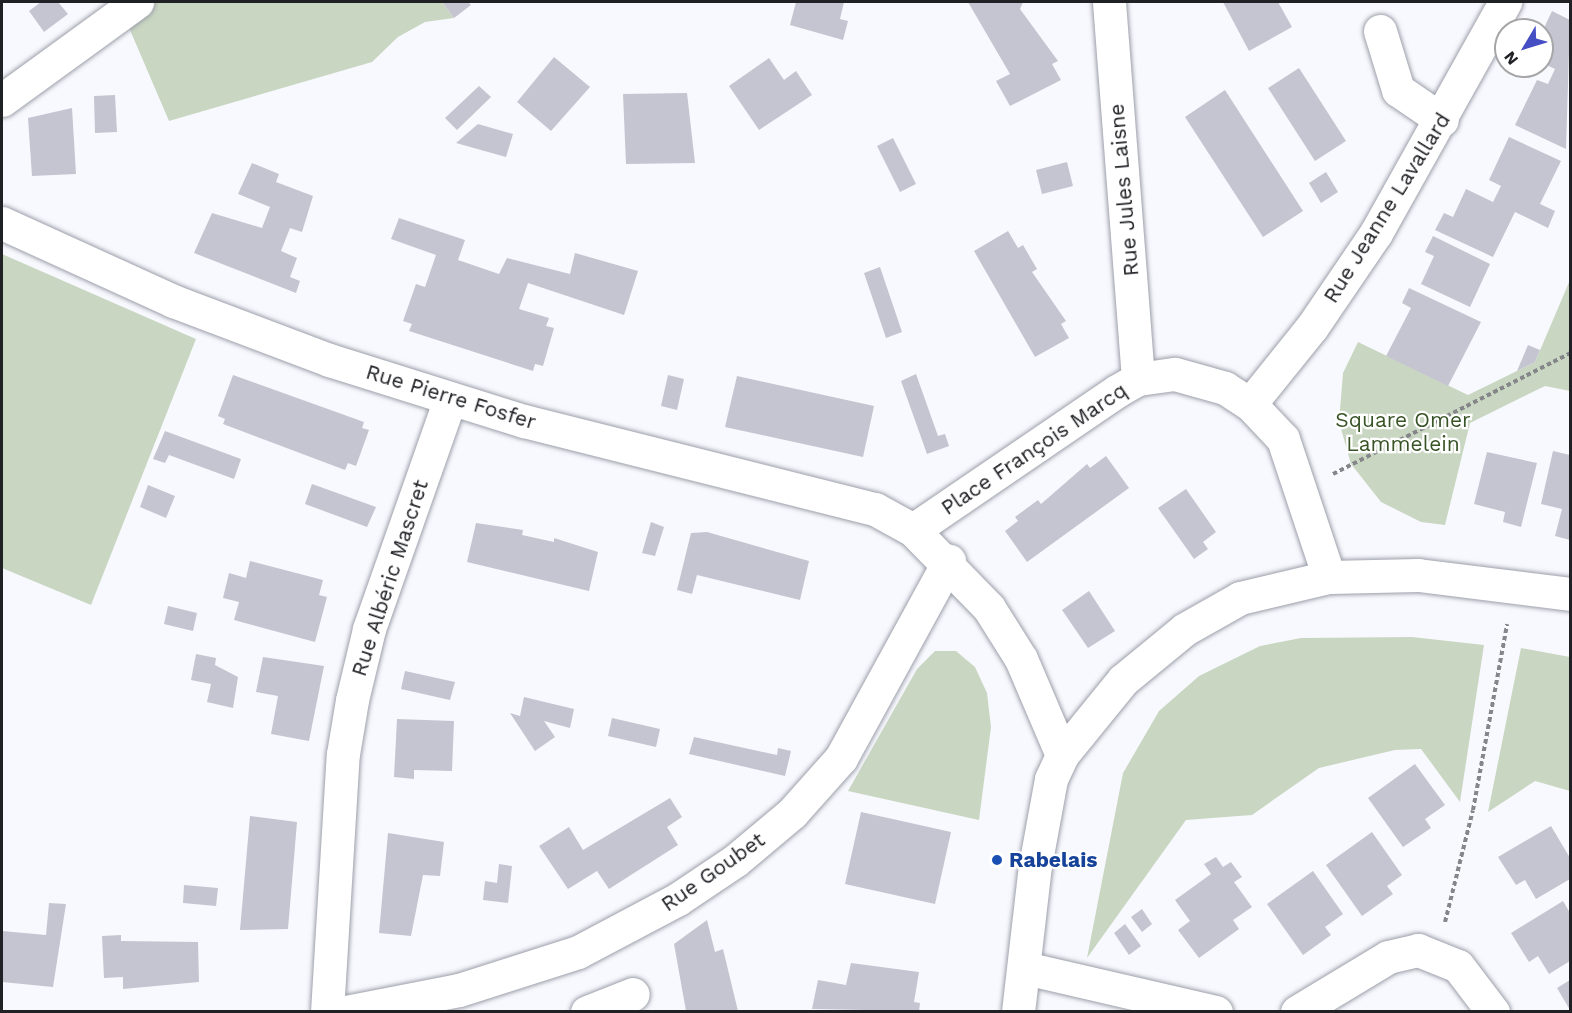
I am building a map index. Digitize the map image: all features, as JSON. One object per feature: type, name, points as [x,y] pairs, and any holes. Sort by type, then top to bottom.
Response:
[{"type":"street","points":[[2,100],[137,2]]},
{"type":"street","name":"Rue Jules Laisne","points":[[1109,2],[1138,379]]},
{"type":"street","name":"Rue Jeanne Lavallard","points":[[1250,404],[1336,292],[1442,120],[1505,2]]},
{"type":"street","points":[[1380,31],[1398,90],[1442,120]]},
{"type":"street","name":"Rue Pierre Fosfer","points":[[2,223],[220,319],[450,399],[866,506],[913,530]]},
{"type":"street","name":"Place François Marcq","points":[[913,530],[1138,379],[1175,374],[1202,379],[1250,404],[1283,439],[1304,490],[1329,577]]},
{"type":"street","name":"Rue Albéric Mascret","points":[[327,1011],[343,754],[352,700],[369,629],[450,399]]},
{"type":"street","points":[[913,530],[949,561],[1006,633],[1062,755]]},
{"type":"street","name":"Rue Goubet","points":[[346,1011],[459,990],[578,952],[678,899],[736,860],[792,813],[841,758],[949,561]]},
{"type":"street","points":[[1018,1011],[1025,968],[1035,866],[1051,779],[1062,755],[1123,680],[1185,629],[1240,598],[1329,577],[1418,575],[1515,584],[1570,594]]},
{"type":"street","points":[[1297,1011],[1388,957],[1405,950],[1437,954],[1458,966],[1493,1011]]},
{"type":"street","points":[[1025,968],[1216,1011]]},
{"type":"street","points":[[588,1011],[633,994]]},
{"type":"path","points":[[1304,490],[1570,353]]},
{"type":"path","points":[[1437,954],[1473,810],[1515,584]]},
{"type":"green space","points":[[157,2],[442,2],[454,18],[425,22],[398,37],[372,62],[169,121],[127,23]]},
{"type":"green space","points":[[2,254],[196,339],[91,605],[2,568]]},
{"type":"green space","name":"Square Omer Lammelein","points":[[1570,280],[1570,391],[1545,386],[1470,423],[1445,525],[1421,522],[1381,502],[1351,464],[1339,422],[1343,373],[1358,342],[1468,395],[1535,362]]},
{"type":"green space","points":[[1412,637],[1484,645],[1460,802],[1421,749],[1395,750],[1319,768],[1252,815],[1186,820],[1087,958],[1123,773],[1159,711],[1199,676],[1260,646],[1301,638]]},
{"type":"green space","points":[[1521,648],[1570,657],[1570,791],[1535,781],[1488,812]]},
{"type":"green space","points":[[935,651],[956,651],[975,667],[987,693],[991,727],[979,820],[848,791],[917,669]]},
{"type":"building","points":[[41,2],[58,2],[68,14],[44,32],[29,11]]},
{"type":"building","points":[[442,2],[468,2],[471,5],[454,18]]},
{"type":"building","points":[[796,2],[844,2],[840,19],[848,21],[843,40],[790,25]]},
{"type":"building","points":[[968,2],[1023,2],[1020,9],[1058,61],[1052,64],[1061,80],[1010,106],[996,81],[1010,74]]},
{"type":"building","points":[[1223,2],[1278,2],[1292,27],[1249,51]]},
{"type":"building","points":[[1552,11],[1570,20],[1566,149],[1515,125],[1537,80],[1548,84],[1551,78],[1554,78],[1554,18],[1549,18]]},
{"type":"building","points":[[554,57],[590,87],[551,131],[517,102]]},
{"type":"building","points":[[769,58],[784,80],[796,71],[812,95],[759,130],[729,86]]},
{"type":"building","points":[[1299,68],[1346,141],[1315,161],[1268,88]]},
{"type":"building","points":[[479,86],[491,97],[457,130],[445,118]]},
{"type":"building","points":[[1225,90],[1303,211],[1263,237],[1185,117]]},
{"type":"building","points":[[687,93],[695,163],[626,164],[623,94]]},
{"type":"building","points":[[115,95],[117,132],[95,133],[94,96]]},
{"type":"building","points":[[72,108],[76,174],[32,176],[28,118]]},
{"type":"building","points":[[478,124],[513,134],[506,157],[456,143]]},
{"type":"building","points":[[1509,137],[1561,161],[1540,204],[1555,211],[1548,228],[1515,212],[1493,257],[1435,230],[1444,213],[1453,217],[1466,189],[1493,202],[1501,186],[1489,180]]},
{"type":"building","points":[[893,138],[916,184],[900,192],[877,146]]},
{"type":"building","points":[[1067,162],[1073,186],[1042,194],[1036,170]]},
{"type":"building","points":[[252,163],[279,174],[276,182],[313,196],[302,232],[290,228],[281,251],[297,258],[290,277],[300,281],[296,293],[194,253],[212,213],[262,228],[270,207],[238,194]]},
{"type":"building","points":[[1326,172],[1338,192],[1321,203],[1309,183]]},
{"type":"building","points":[[399,218],[465,240],[458,260],[499,274],[507,258],[570,274],[575,253],[638,271],[624,315],[528,283],[519,309],[549,318],[546,326],[554,328],[543,366],[535,364],[533,371],[409,331],[412,324],[403,321],[416,284],[425,287],[436,255],[391,239]]},
{"type":"building","points":[[1008,231],[1018,248],[1023,245],[1037,269],[1032,272],[1066,321],[1061,324],[1069,338],[1035,357],[974,251]]},
{"type":"building","points":[[1433,236],[1490,264],[1470,307],[1421,284],[1434,256],[1425,252]]},
{"type":"building","points":[[880,267],[902,332],[886,338],[864,273]]},
{"type":"building","points":[[1409,288],[1481,322],[1448,386],[1386,356],[1411,308],[1402,303]]},
{"type":"building","points":[[1528,345],[1540,350],[1535,362],[1517,371]]},
{"type":"building","points":[[916,374],[938,436],[945,434],[949,446],[927,454],[901,381]]},
{"type":"building","points":[[233,375],[364,422],[362,428],[369,430],[356,466],[348,463],[345,470],[223,424],[225,419],[218,416]]},
{"type":"building","points":[[668,375],[684,379],[677,410],[661,406]]},
{"type":"building","points":[[737,376],[874,406],[863,457],[725,427]]},
{"type":"building","points":[[165,431],[241,459],[234,479],[169,455],[165,463],[153,459]]},
{"type":"building","points":[[1553,451],[1570,455],[1570,540],[1555,536],[1562,509],[1541,504]]},
{"type":"building","points":[[1487,452],[1537,463],[1521,527],[1503,522],[1505,512],[1474,504]]},
{"type":"building","points":[[1106,456],[1129,488],[1027,562],[1005,531],[1018,521],[1015,517],[1038,500],[1041,504],[1087,464],[1090,468]]},
{"type":"building","points":[[312,484],[376,507],[367,527],[305,504]]},
{"type":"building","points":[[148,485],[175,496],[166,518],[140,507]]},
{"type":"building","points":[[1186,489],[1216,532],[1203,542],[1208,549],[1194,559],[1158,508]]},
{"type":"building","points":[[651,522],[664,527],[655,556],[642,553]]},
{"type":"building","points":[[476,523],[523,530],[522,535],[554,542],[554,538],[598,552],[589,591],[467,562]]},
{"type":"building","points":[[707,532],[809,561],[800,600],[697,575],[692,594],[677,590],[691,533]]},
{"type":"building","points":[[250,561],[323,580],[319,595],[327,597],[315,642],[234,620],[239,602],[223,598],[229,573],[246,578]]},
{"type":"building","points":[[1089,591],[1115,631],[1088,648],[1062,610]]},
{"type":"building","points":[[168,606],[197,613],[193,631],[164,624]]},
{"type":"building","points":[[196,654],[216,658],[215,665],[238,677],[233,708],[207,702],[211,684],[191,680]]},
{"type":"building","points":[[263,657],[324,666],[309,741],[271,734],[278,696],[256,692]]},
{"type":"building","points":[[405,671],[455,682],[450,700],[401,689]]},
{"type":"building","points":[[524,697],[574,709],[570,728],[544,721],[555,737],[535,751],[510,713],[520,716]]},
{"type":"building","points":[[612,718],[660,729],[656,747],[608,736]]},
{"type":"building","points":[[397,719],[454,721],[452,771],[414,770],[414,779],[394,777]]},
{"type":"building","points":[[694,737],[777,755],[778,748],[791,751],[785,776],[689,754]]},
{"type":"building","points":[[1415,764],[1445,805],[1425,819],[1431,828],[1403,847],[1368,798]]},
{"type":"building","points":[[670,798],[682,817],[667,827],[678,845],[609,889],[597,871],[568,889],[539,846],[569,827],[583,850]]},
{"type":"building","points":[[861,812],[951,832],[935,904],[845,884]]},
{"type":"building","points":[[250,816],[297,822],[288,929],[240,930]]},
{"type":"building","points":[[1551,826],[1570,858],[1570,879],[1536,899],[1525,880],[1516,885],[1498,857]]},
{"type":"building","points":[[1372,832],[1402,875],[1387,886],[1393,894],[1362,916],[1326,865]]},
{"type":"building","points":[[388,833],[444,842],[440,876],[423,875],[411,936],[379,933]]},
{"type":"building","points":[[1216,857],[1223,867],[1231,862],[1242,877],[1234,882],[1252,907],[1233,920],[1239,929],[1199,958],[1178,930],[1190,921],[1175,900],[1211,874],[1204,864]]},
{"type":"building","points":[[499,864],[512,866],[508,903],[483,900],[485,881],[497,883]]},
{"type":"building","points":[[1313,871],[1343,914],[1325,927],[1331,935],[1303,955],[1267,904]]},
{"type":"building","points":[[184,885],[218,888],[216,906],[183,903]]},
{"type":"building","points":[[1563,901],[1570,913],[1570,961],[1549,974],[1538,956],[1529,962],[1511,933]]},
{"type":"building","points":[[49,903],[66,904],[53,987],[2,982],[2,931],[46,935]]},
{"type":"building","points":[[1142,909],[1152,924],[1142,932],[1131,917]]},
{"type":"building","points":[[707,920],[715,952],[723,949],[738,1011],[686,1011],[674,944]]},
{"type":"building","points":[[1125,924],[1141,946],[1129,955],[1114,933]]},
{"type":"building","points":[[121,935],[121,941],[198,942],[199,982],[123,989],[123,977],[104,978],[102,936]]},
{"type":"building","points":[[851,963],[919,972],[914,1002],[920,1003],[919,1011],[812,1009],[818,980],[846,985]]},
{"type":"building","points":[[1570,980],[1570,1010],[1557,988]]},
{"type":"place","name":"Rabelais","points":[[997,860]]}]
